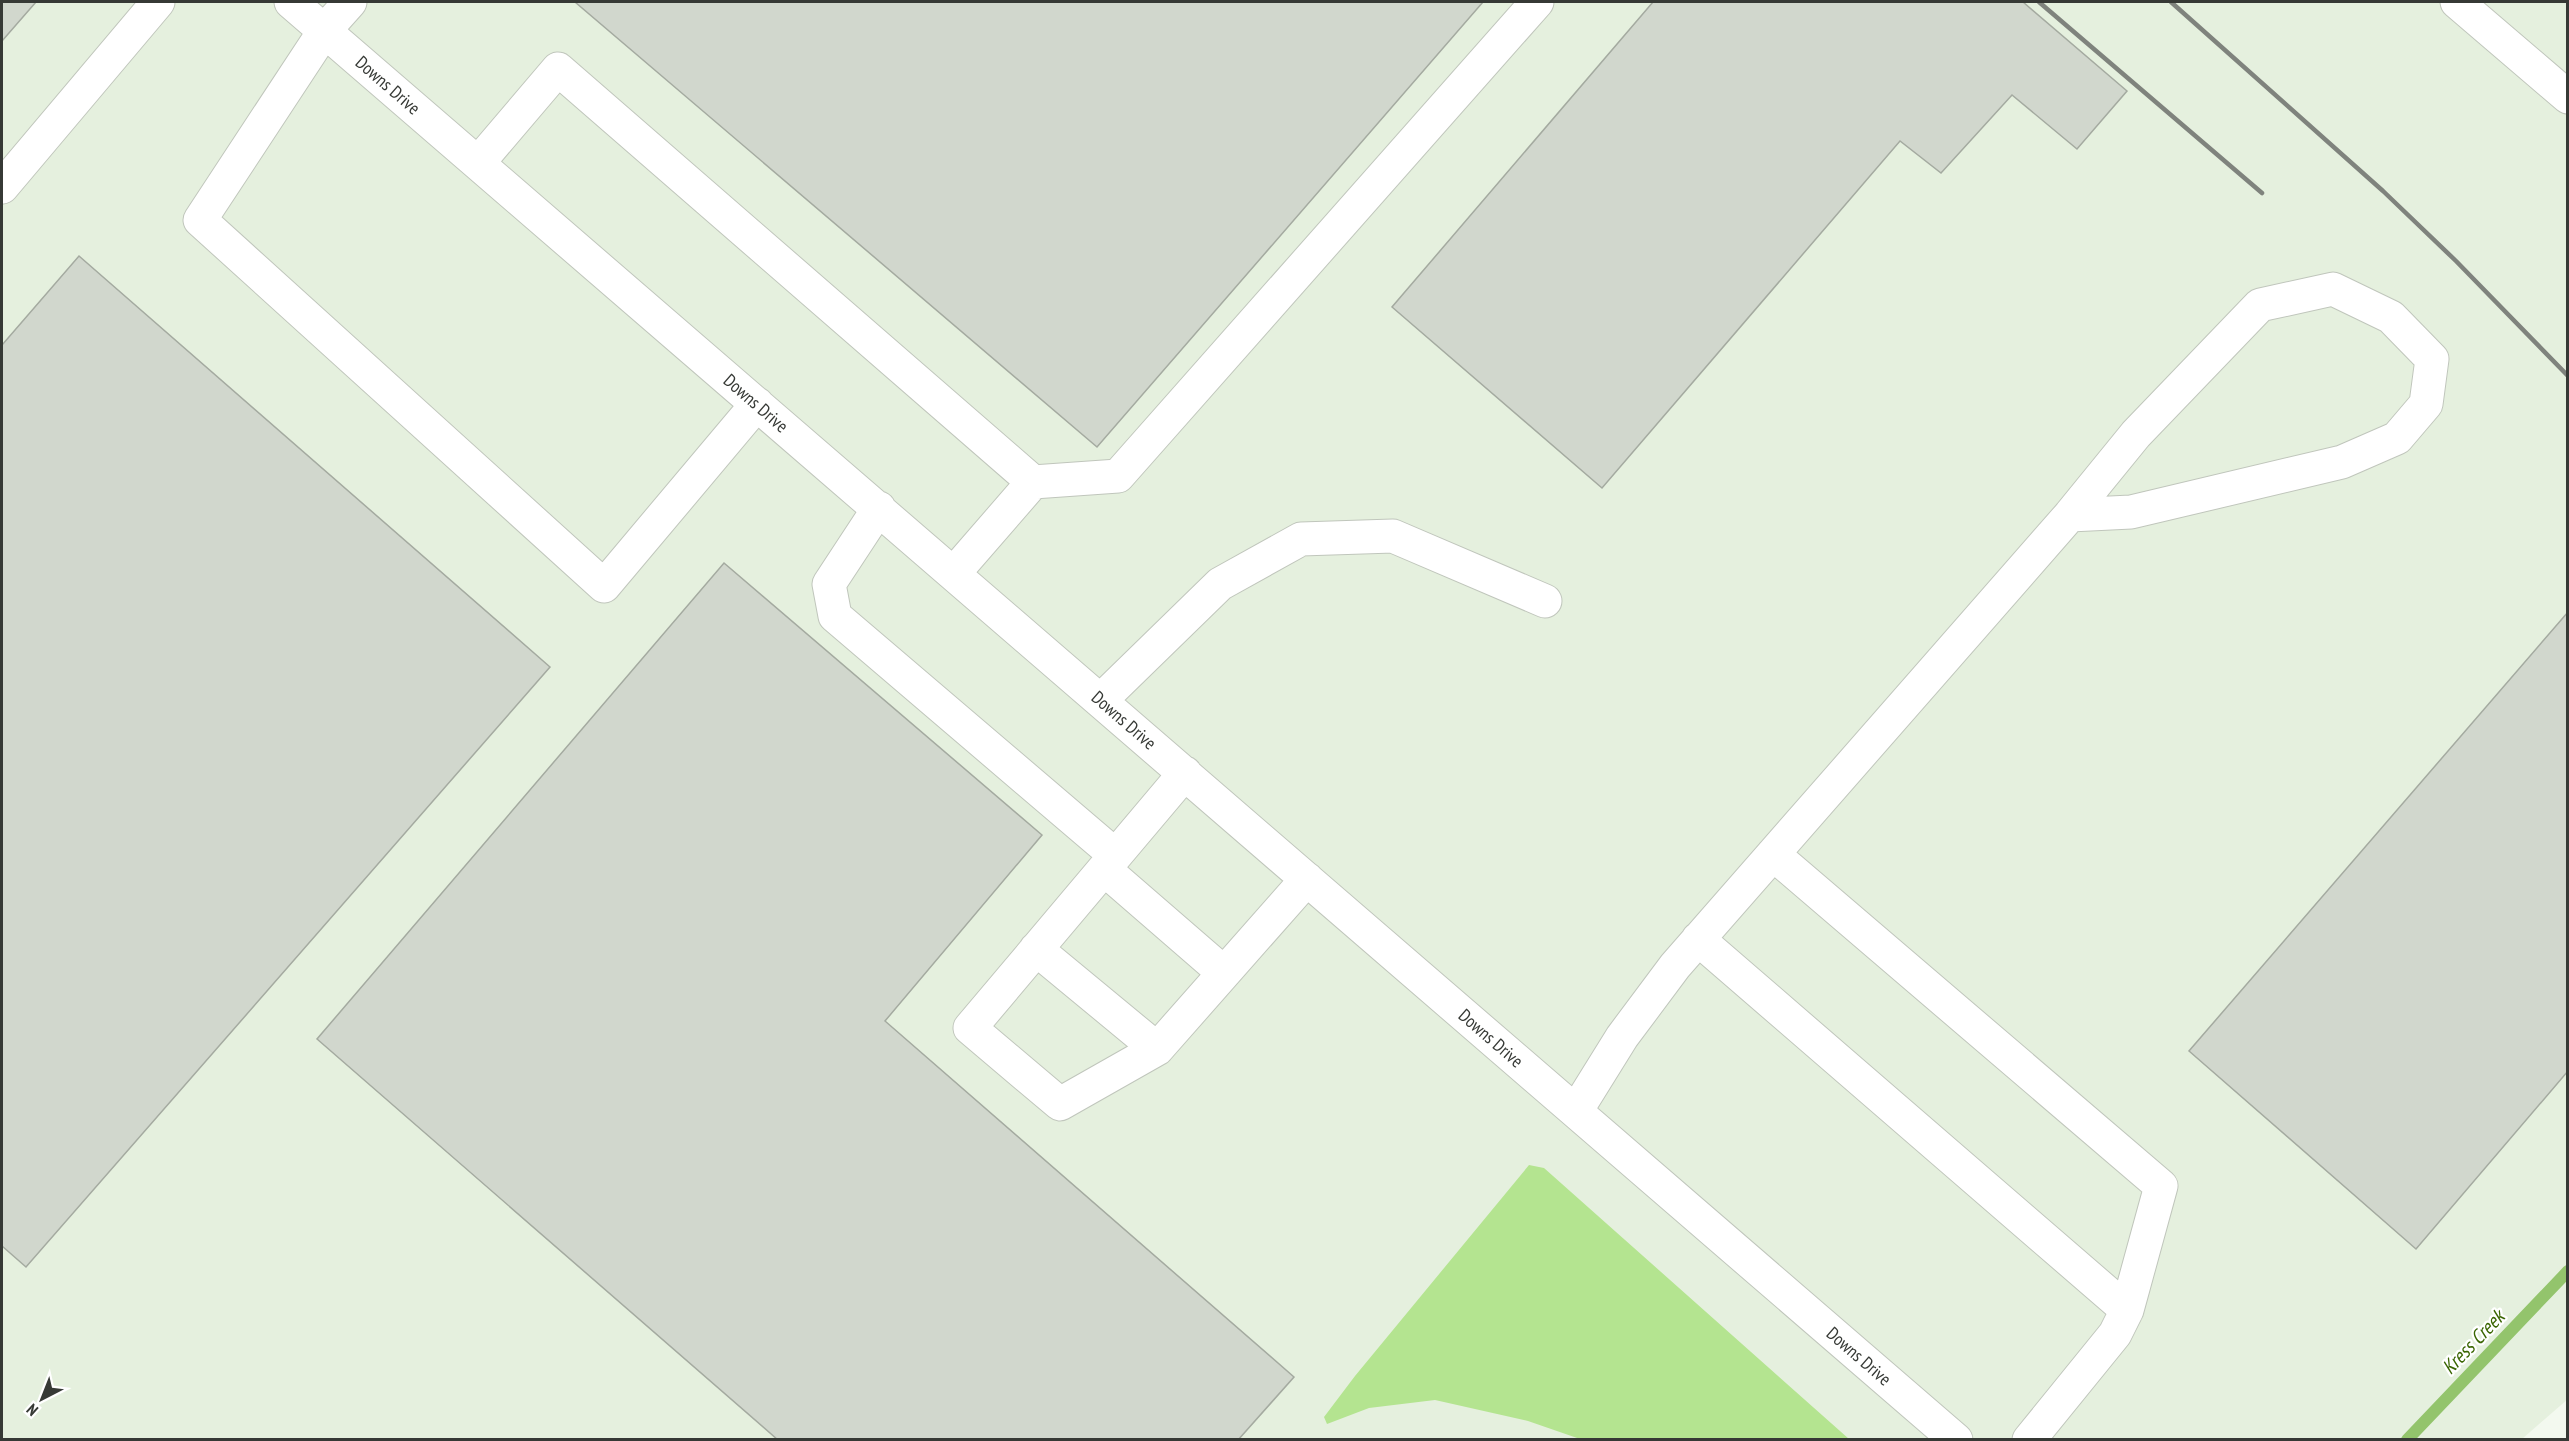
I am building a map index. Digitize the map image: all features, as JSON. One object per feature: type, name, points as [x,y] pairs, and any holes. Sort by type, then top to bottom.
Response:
[{"type":"street","points":[[2,187],[158,2]]},
{"type":"street","name":"Downs Drive","points":[[291,2],[1956,1440]]},
{"type":"street","points":[[350,2],[325,30],[200,220],[604,586],[757,404]]},
{"type":"street","points":[[954,573],[1033,482],[1118,476],[1537,2]]},
{"type":"street","points":[[2457,2],[2568,97]]},
{"type":"street","points":[[478,163],[558,69],[1033,482]]},
{"type":"street","points":[[1576,1111],[1622,1037],[1675,966],[2070,515],[2136,434],[2260,305],[2333,289],[2391,317],[2432,359],[2427,404],[2397,438],[2342,462],[2130,512],[2070,515]]},
{"type":"street","points":[[879,508],[829,584],[836,616],[1110,862],[1224,973]]},
{"type":"street","points":[[1101,700],[1220,584],[1301,539],[1393,536],[1545,602]]},
{"type":"street","points":[[1185,773],[970,1028],[1060,1104],[1157,1049],[1307,879]]},
{"type":"street","points":[[1773,854],[2161,1186],[2127,1310],[2115,1335],[2029,1440]]},
{"type":"street","points":[[1698,939],[2127,1310]]},
{"type":"street","points":[[1036,949],[1157,1049]]},
{"type":"shaded area","points":[[2,2],[2567,2],[2568,1399],[2522,1439],[2,1440]]},
{"type":"green space","points":[[1529,1165],[1544,1168],[1849,1439],[1580,1439],[1528,1421],[1435,1400],[1369,1408],[1327,1424],[1324,1417],[1355,1376]]},
{"type":"building","points":[[2,2],[36,2],[2,41]]},
{"type":"building","points":[[575,2],[1483,2],[1097,447]]},
{"type":"building","points":[[1653,2],[2023,2],[2127,91],[2077,149],[2012,95],[1941,173],[1900,141],[1602,488],[1392,307]]},
{"type":"building","points":[[79,256],[550,667],[26,1267],[2,1246],[2,345]]},
{"type":"building","points":[[724,563],[1042,835],[885,1021],[1294,1377],[1238,1440],[778,1440],[317,1039]]},
{"type":"building","points":[[2568,612],[2568,1071],[2416,1249],[2189,1051]]},
{"type":"waterway","name":"Kress Creek","points":[[2407,1440],[2568,1271]]},
{"type":"railway","points":[[2039,2],[2262,193]]},
{"type":"railway","points":[[2171,2],[2383,191],[2456,261],[2568,376]]}]
